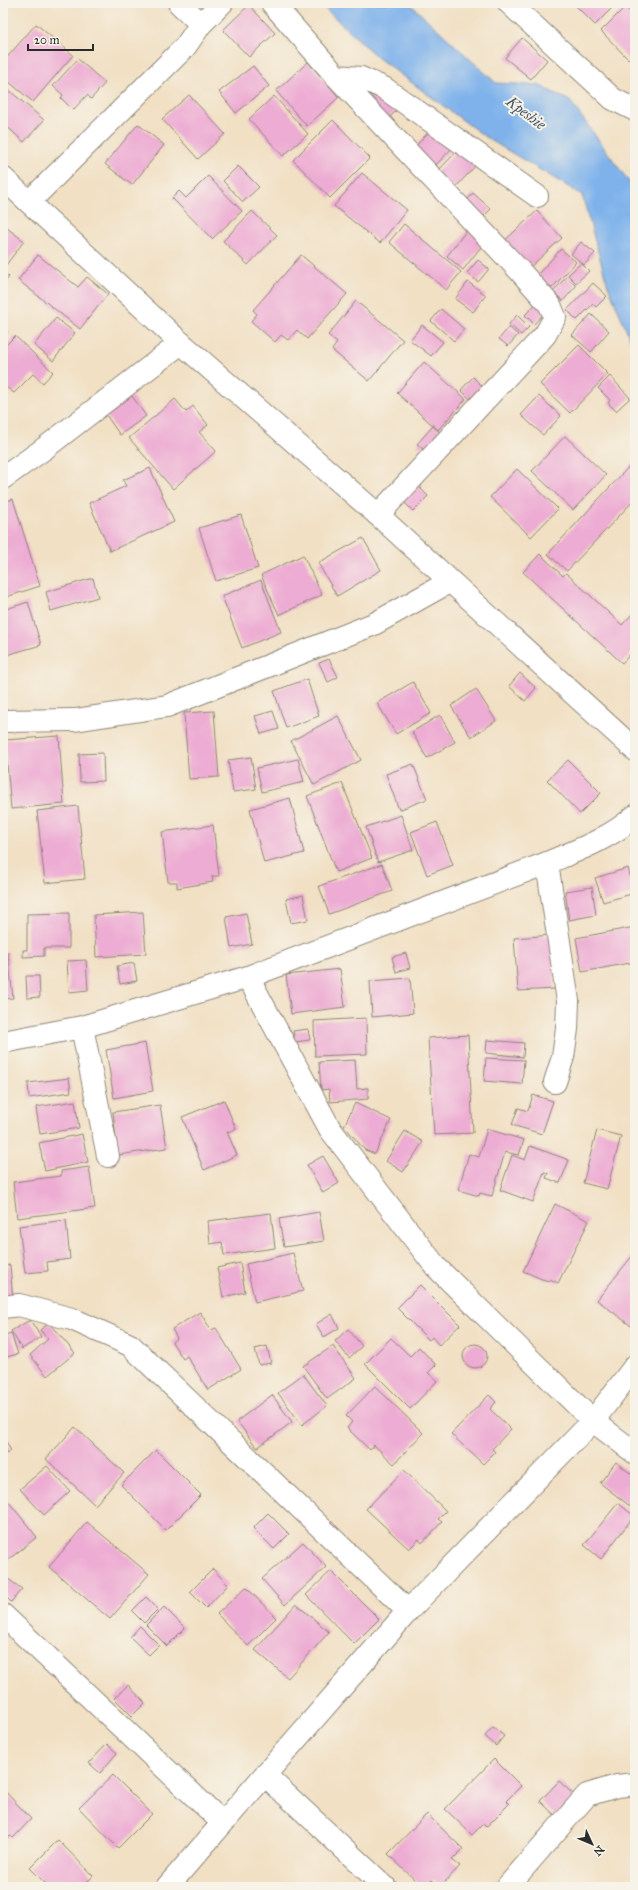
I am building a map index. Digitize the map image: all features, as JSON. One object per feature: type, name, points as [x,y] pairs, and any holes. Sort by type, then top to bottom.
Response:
[{"type":"street","points":[[179,3],[201,24]]},
{"type":"street","points":[[29,202],[185,47],[201,24],[222,3]]},
{"type":"street","points":[[272,3],[336,76],[519,270],[550,305],[555,318],[545,335],[378,515]]},
{"type":"street","points":[[509,3],[613,99],[635,110]]},
{"type":"street","points":[[336,76],[360,78],[384,88],[537,196]]},
{"type":"street","points":[[3,178],[181,343],[378,515],[448,582],[635,750]]},
{"type":"street","points":[[3,478],[41,451],[181,343]]},
{"type":"street","points":[[3,721],[75,720],[167,706],[374,624],[448,582]]},
{"type":"street","points":[[3,1042],[82,1027],[248,978],[547,864],[590,846],[614,833],[635,816]]},
{"type":"street","points":[[547,864],[568,1001],[567,1029],[563,1057],[555,1082]]},
{"type":"street","points":[[248,978],[330,1129],[431,1261],[593,1421],[635,1453]]},
{"type":"street","points":[[82,1027],[108,1156]]},
{"type":"street","points":[[3,1307],[19,1305],[72,1319],[130,1345],[408,1611]]},
{"type":"street","points":[[167,1887],[408,1611],[593,1421],[635,1366]]},
{"type":"street","points":[[3,1615],[223,1823]]},
{"type":"street","points":[[265,1775],[385,1887]]},
{"type":"street","points":[[507,1887],[587,1795],[617,1786],[635,1784]]},
{"type":"water","name":"Kpeshie","points":[[319,3],[409,3],[496,83],[538,85],[570,101],[635,190],[635,351],[607,283],[582,195],[487,138],[377,57]]},
{"type":"building","points":[[577,3],[617,3],[595,25],[575,5]]},
{"type":"building","points":[[249,5],[275,33],[249,57],[223,30]]},
{"type":"building","points":[[625,7],[635,16],[635,52],[628,59],[601,31]]},
{"type":"building","points":[[36,24],[73,55],[33,102],[3,77],[3,62]]},
{"type":"building","points":[[522,38],[547,60],[531,79],[505,58]]},
{"type":"building","points":[[78,59],[105,83],[91,99],[87,95],[73,110],[61,98],[63,95],[53,86]]},
{"type":"building","points":[[308,62],[339,97],[307,126],[276,91]]},
{"type":"building","points":[[253,66],[269,86],[236,113],[219,92]]},
{"type":"building","points":[[3,85],[44,120],[24,142],[3,123]]},
{"type":"building","points":[[376,90],[402,105],[384,123],[364,102]]},
{"type":"building","points":[[189,95],[225,134],[198,159],[162,119]]},
{"type":"building","points":[[274,96],[308,134],[283,156],[249,119]]},
{"type":"building","points":[[333,120],[370,158],[330,198],[293,160]]},
{"type":"building","points":[[138,124],[164,145],[132,185],[105,164]]},
{"type":"building","points":[[434,126],[454,146],[432,169],[412,150]]},
{"type":"building","points":[[461,147],[478,163],[454,189],[436,173]]},
{"type":"building","points":[[238,166],[259,187],[243,202],[223,181]]},
{"type":"building","points":[[362,173],[407,210],[380,243],[334,206]]},
{"type":"building","points":[[208,176],[242,211],[212,239],[172,198],[179,191],[186,198]]},
{"type":"building","points":[[473,193],[491,209],[481,219],[464,204]]},
{"type":"building","points":[[252,211],[277,235],[248,265],[223,241]]},
{"type":"building","points":[[537,211],[562,238],[528,269],[503,242]]},
{"type":"building","points":[[404,224],[461,272],[446,290],[389,242]]},
{"type":"building","points":[[3,225],[24,241],[6,265],[3,263]]},
{"type":"building","points":[[470,226],[487,239],[463,270],[447,256]]},
{"type":"building","points":[[581,242],[595,253],[584,265],[571,254]]},
{"type":"building","points":[[561,249],[576,262],[552,288],[537,275]]},
{"type":"building","points":[[38,255],[78,287],[87,277],[108,294],[80,329],[18,280]]},
{"type":"building","points":[[301,255],[347,294],[307,339],[297,330],[288,340],[281,335],[275,342],[251,321],[257,314],[253,310]]},
{"type":"building","points":[[478,260],[489,269],[478,282],[467,273]]},
{"type":"building","points":[[581,263],[589,271],[576,283],[568,275]]},
{"type":"building","points":[[3,272],[9,277],[3,284]]},
{"type":"building","points":[[566,277],[576,286],[563,301],[553,292]]},
{"type":"building","points":[[468,282],[486,295],[473,312],[455,299]]},
{"type":"building","points":[[593,283],[607,296],[596,307],[593,304],[577,320],[567,310]]},
{"type":"building","points":[[540,299],[549,308],[534,324],[525,315]]},
{"type":"building","points":[[356,301],[403,340],[369,381],[332,350],[337,343],[328,335]]},
{"type":"building","points":[[441,309],[464,329],[454,341],[431,321]]},
{"type":"building","points":[[591,314],[609,331],[591,352],[572,335]]},
{"type":"building","points":[[517,315],[529,327],[521,335],[509,324]]},
{"type":"building","points":[[56,318],[75,333],[53,361],[34,345]]},
{"type":"building","points":[[422,325],[443,342],[431,356],[410,340]]},
{"type":"building","points":[[509,327],[518,335],[508,346],[499,339]]},
{"type":"building","points":[[3,328],[8,332],[3,338]]},
{"type":"building","points":[[15,336],[53,372],[43,383],[33,374],[14,393],[3,385],[3,348]]},
{"type":"building","points":[[579,345],[608,374],[570,413],[540,384]]},
{"type":"building","points":[[424,362],[466,399],[438,430],[397,393]]},
{"type":"building","points":[[610,376],[630,398],[616,411],[608,403],[610,400],[598,388]]},
{"type":"building","points":[[473,377],[482,386],[470,399],[461,390]]},
{"type":"building","points":[[132,396],[146,416],[120,435],[106,415]]},
{"type":"building","points":[[539,396],[561,416],[543,435],[521,415]]},
{"type":"building","points":[[175,399],[186,412],[193,406],[208,425],[199,432],[216,451],[173,489],[129,438]]},
{"type":"building","points":[[433,426],[444,436],[429,454],[417,444]]},
{"type":"building","points":[[565,436],[606,475],[573,510],[532,471]]},
{"type":"building","points":[[635,460],[635,499],[567,571],[548,554]]},
{"type":"building","points":[[150,468],[174,522],[110,551],[89,503],[126,486],[123,480]]},
{"type":"building","points":[[517,469],[558,509],[531,537],[490,497]]},
{"type":"building","points":[[415,483],[428,496],[413,511],[400,498]]},
{"type":"building","points":[[13,499],[40,586],[3,598],[3,502]]},
{"type":"building","points":[[241,515],[258,568],[216,581],[199,528]]},
{"type":"building","points":[[363,538],[381,570],[337,596],[318,563]]},
{"type":"building","points":[[540,554],[563,576],[566,573],[622,625],[635,611],[635,649],[622,663],[523,572]]},
{"type":"building","points":[[303,555],[322,595],[279,615],[261,575]]},
{"type":"building","points":[[93,578],[98,597],[51,611],[46,592]]},
{"type":"building","points":[[261,580],[281,632],[242,648],[222,596]]},
{"type":"building","points":[[28,602],[41,645],[3,656],[3,610]]},
{"type":"building","points":[[329,659],[338,677],[328,682],[319,663]]},
{"type":"building","points":[[520,673],[536,688],[525,701],[509,686]]},
{"type":"building","points":[[307,679],[319,716],[286,728],[274,691]]},
{"type":"building","points":[[413,682],[431,713],[396,734],[377,703]]},
{"type":"building","points":[[476,689],[496,721],[471,737],[451,706]]},
{"type":"building","points":[[214,711],[219,777],[189,779],[184,713]]},
{"type":"building","points":[[273,711],[279,729],[261,734],[255,716]]},
{"type":"building","points":[[440,715],[455,742],[427,758],[412,732]]},
{"type":"building","points":[[338,716],[361,760],[314,785],[291,741]]},
{"type":"building","points":[[59,736],[64,804],[11,809],[5,740]]},
{"type":"building","points":[[103,753],[104,781],[80,782],[79,754]]},
{"type":"building","points":[[251,757],[256,789],[233,792],[228,760]]},
{"type":"building","points":[[298,759],[304,782],[262,792],[257,768]]},
{"type":"building","points":[[568,760],[601,793],[580,814],[547,780]]},
{"type":"building","points":[[413,764],[427,799],[399,810],[386,774]]},
{"type":"building","points":[[342,783],[372,858],[336,872],[307,796]]},
{"type":"building","points":[[290,798],[304,853],[264,863],[250,809]]},
{"type":"building","points":[[78,806],[85,879],[45,883],[37,811]]},
{"type":"building","points":[[401,815],[413,850],[378,862],[366,827]]},
{"type":"building","points":[[437,822],[453,865],[427,875],[411,832]]},
{"type":"building","points":[[213,825],[219,876],[212,876],[213,882],[177,888],[177,882],[168,882],[162,832]]},
{"type":"building","points":[[382,864],[392,891],[329,914],[319,886]]},
{"type":"building","points":[[628,868],[635,893],[603,902],[595,878]]},
{"type":"building","points":[[592,887],[596,915],[569,920],[565,891]]},
{"type":"building","points":[[303,895],[308,920],[291,923],[286,899]]},
{"type":"building","points":[[143,912],[146,954],[96,957],[94,915]]},
{"type":"building","points":[[69,913],[69,948],[44,948],[44,956],[23,957],[23,950],[27,950],[27,914]]},
{"type":"building","points":[[246,913],[252,944],[231,948],[226,917]]},
{"type":"building","points":[[635,927],[635,962],[582,972],[576,938]]},
{"type":"building","points":[[552,935],[555,989],[518,991],[514,938]]},
{"type":"building","points":[[3,953],[8,953],[13,998],[3,999]]},
{"type":"building","points":[[406,953],[410,968],[396,972],[392,957]]},
{"type":"building","points":[[86,960],[88,990],[69,992],[67,961]]},
{"type":"building","points":[[134,963],[137,981],[120,984],[117,966]]},
{"type":"building","points":[[340,969],[345,1007],[291,1014],[286,975]]},
{"type":"building","points":[[26,976],[39,976],[40,997],[27,998]]},
{"type":"building","points":[[410,978],[413,1013],[372,1017],[370,981]]},
{"type":"building","points":[[366,1018],[367,1054],[315,1056],[314,1021]]},
{"type":"building","points":[[308,1029],[310,1040],[295,1042],[293,1031]]},
{"type":"building","points":[[468,1035],[473,1133],[434,1135],[428,1038]]},
{"type":"building","points":[[487,1040],[524,1043],[523,1057],[486,1053]]},
{"type":"building","points":[[145,1043],[153,1091],[114,1098],[106,1050]]},
{"type":"building","points":[[486,1058],[524,1060],[522,1084],[484,1081]]},
{"type":"building","points":[[355,1060],[357,1089],[368,1088],[368,1099],[330,1102],[329,1089],[321,1090],[319,1062]]},
{"type":"building","points":[[69,1078],[71,1092],[29,1098],[28,1083]]},
{"type":"building","points":[[533,1095],[553,1101],[542,1134],[512,1125],[518,1108],[528,1111]]},
{"type":"building","points":[[224,1100],[236,1129],[227,1132],[237,1155],[204,1170],[182,1117]]},
{"type":"building","points":[[75,1101],[79,1128],[40,1134],[36,1107]]},
{"type":"building","points":[[355,1103],[391,1120],[375,1154],[365,1150],[344,1126]]},
{"type":"building","points":[[160,1105],[167,1148],[118,1155],[113,1112]]},
{"type":"building","points":[[487,1129],[524,1140],[519,1155],[505,1152],[492,1196],[480,1193],[479,1196],[458,1190],[469,1154],[479,1157]]},
{"type":"building","points":[[597,1130],[621,1136],[607,1189],[583,1183]]},
{"type":"building","points":[[405,1131],[423,1142],[403,1172],[386,1161]]},
{"type":"building","points":[[82,1134],[88,1162],[45,1171],[39,1143]]},
{"type":"building","points":[[530,1146],[569,1160],[560,1183],[546,1178],[548,1173],[544,1172],[533,1202],[500,1190],[512,1155],[525,1160]]},
{"type":"building","points":[[323,1156],[339,1183],[323,1193],[307,1165]]},
{"type":"building","points":[[89,1167],[95,1208],[17,1218],[13,1182],[61,1176],[61,1171]]},
{"type":"building","points":[[555,1204],[589,1221],[558,1283],[550,1279],[549,1281],[542,1279],[523,1271]]},
{"type":"building","points":[[319,1212],[324,1241],[284,1247],[279,1219]]},
{"type":"building","points":[[271,1213],[275,1248],[224,1255],[222,1242],[210,1244],[208,1221]]},
{"type":"building","points":[[66,1220],[70,1259],[47,1262],[48,1271],[25,1273],[19,1226]]},
{"type":"building","points":[[293,1253],[303,1291],[255,1302],[246,1264]]},
{"type":"building","points":[[633,1255],[635,1257],[635,1329],[597,1300]]},
{"type":"building","points":[[240,1263],[245,1292],[223,1297],[217,1268]]},
{"type":"building","points":[[10,1265],[13,1300],[3,1301],[3,1266]]},
{"type":"building","points":[[420,1285],[460,1325],[439,1345],[432,1337],[429,1340],[397,1308]]},
{"type":"building","points":[[200,1312],[211,1330],[216,1328],[241,1369],[208,1390],[187,1356],[183,1359],[172,1342],[177,1338],[172,1329]]},
{"type":"building","points":[[332,1314],[339,1328],[324,1337],[316,1324]]},
{"type":"building","points":[[30,1320],[41,1337],[22,1349],[11,1331]]},
{"type":"building","points":[[49,1323],[75,1353],[47,1376],[30,1355],[48,1339],[40,1330]]},
{"type":"building","points":[[348,1329],[362,1346],[349,1358],[335,1341]]},
{"type":"building","points":[[11,1333],[18,1354],[3,1358],[3,1336]]},
{"type":"building","points":[[391,1338],[410,1356],[419,1347],[436,1365],[428,1373],[437,1381],[410,1409],[365,1364]]},
{"type":"building","points":[[475,1344],[483,1348],[487,1356],[483,1364],[475,1368],[467,1364],[463,1356],[467,1348]]},
{"type":"building","points":[[267,1346],[271,1363],[259,1365],[255,1349]]},
{"type":"building","points":[[333,1346],[356,1378],[327,1399],[303,1366]]},
{"type":"building","points":[[303,1374],[327,1406],[302,1425],[278,1393]]},
{"type":"building","points":[[375,1386],[423,1433],[394,1464],[374,1445],[370,1450],[347,1428],[352,1422],[346,1416]]},
{"type":"building","points":[[272,1395],[292,1422],[257,1448],[237,1421]]},
{"type":"building","points":[[489,1395],[496,1402],[490,1409],[511,1429],[492,1449],[495,1452],[483,1464],[451,1434]]},
{"type":"building","points":[[75,1427],[124,1473],[95,1505],[46,1459]]},
{"type":"building","points":[[3,1435],[11,1451],[3,1455]]},
{"type":"building","points":[[156,1450],[201,1495],[166,1530],[121,1485]]},
{"type":"building","points":[[616,1462],[635,1477],[635,1510],[600,1483]]},
{"type":"building","points":[[47,1466],[70,1491],[44,1515],[20,1489]]},
{"type":"building","points":[[404,1470],[446,1511],[438,1519],[442,1522],[422,1543],[419,1539],[409,1549],[366,1509]]},
{"type":"building","points":[[3,1495],[37,1537],[4,1563],[3,1562]]},
{"type":"building","points":[[618,1503],[634,1516],[601,1559],[584,1545]]},
{"type":"building","points":[[268,1513],[289,1534],[274,1549],[253,1528]]},
{"type":"building","points":[[87,1522],[149,1574],[110,1619],[49,1567]]},
{"type":"building","points":[[303,1542],[326,1567],[285,1605],[262,1579]]},
{"type":"building","points":[[213,1569],[228,1585],[206,1608],[190,1592]]},
{"type":"building","points":[[331,1571],[379,1619],[354,1644],[306,1595]]},
{"type":"building","points":[[7,1578],[22,1589],[11,1602],[3,1594],[3,1581]]},
{"type":"building","points":[[246,1587],[276,1618],[248,1646],[217,1614]]},
{"type":"building","points":[[146,1597],[158,1609],[144,1623],[132,1611]]},
{"type":"building","points":[[296,1604],[329,1632],[288,1678],[255,1650]]},
{"type":"building","points":[[164,1607],[185,1628],[167,1646],[146,1625]]},
{"type":"building","points":[[140,1626],[159,1645],[149,1655],[130,1637]]},
{"type":"building","points":[[128,1685],[145,1703],[132,1716],[114,1698]]},
{"type":"building","points":[[493,1727],[504,1736],[496,1746],[485,1736]]},
{"type":"building","points":[[107,1744],[117,1753],[100,1773],[89,1763]]},
{"type":"building","points":[[494,1759],[521,1786],[506,1801],[509,1804],[486,1827],[483,1824],[472,1835],[445,1809]]},
{"type":"building","points":[[113,1775],[152,1814],[118,1848],[79,1808]]},
{"type":"building","points":[[559,1781],[575,1796],[561,1821],[540,1801]]},
{"type":"building","points":[[3,1789],[31,1819],[13,1838],[10,1836],[3,1843]]},
{"type":"building","points":[[427,1814],[463,1849],[452,1860],[460,1866],[440,1887],[432,1880],[425,1887],[422,1887],[388,1854]]},
{"type":"building","points":[[58,1840],[93,1876],[82,1887],[49,1887],[30,1868]]}]
